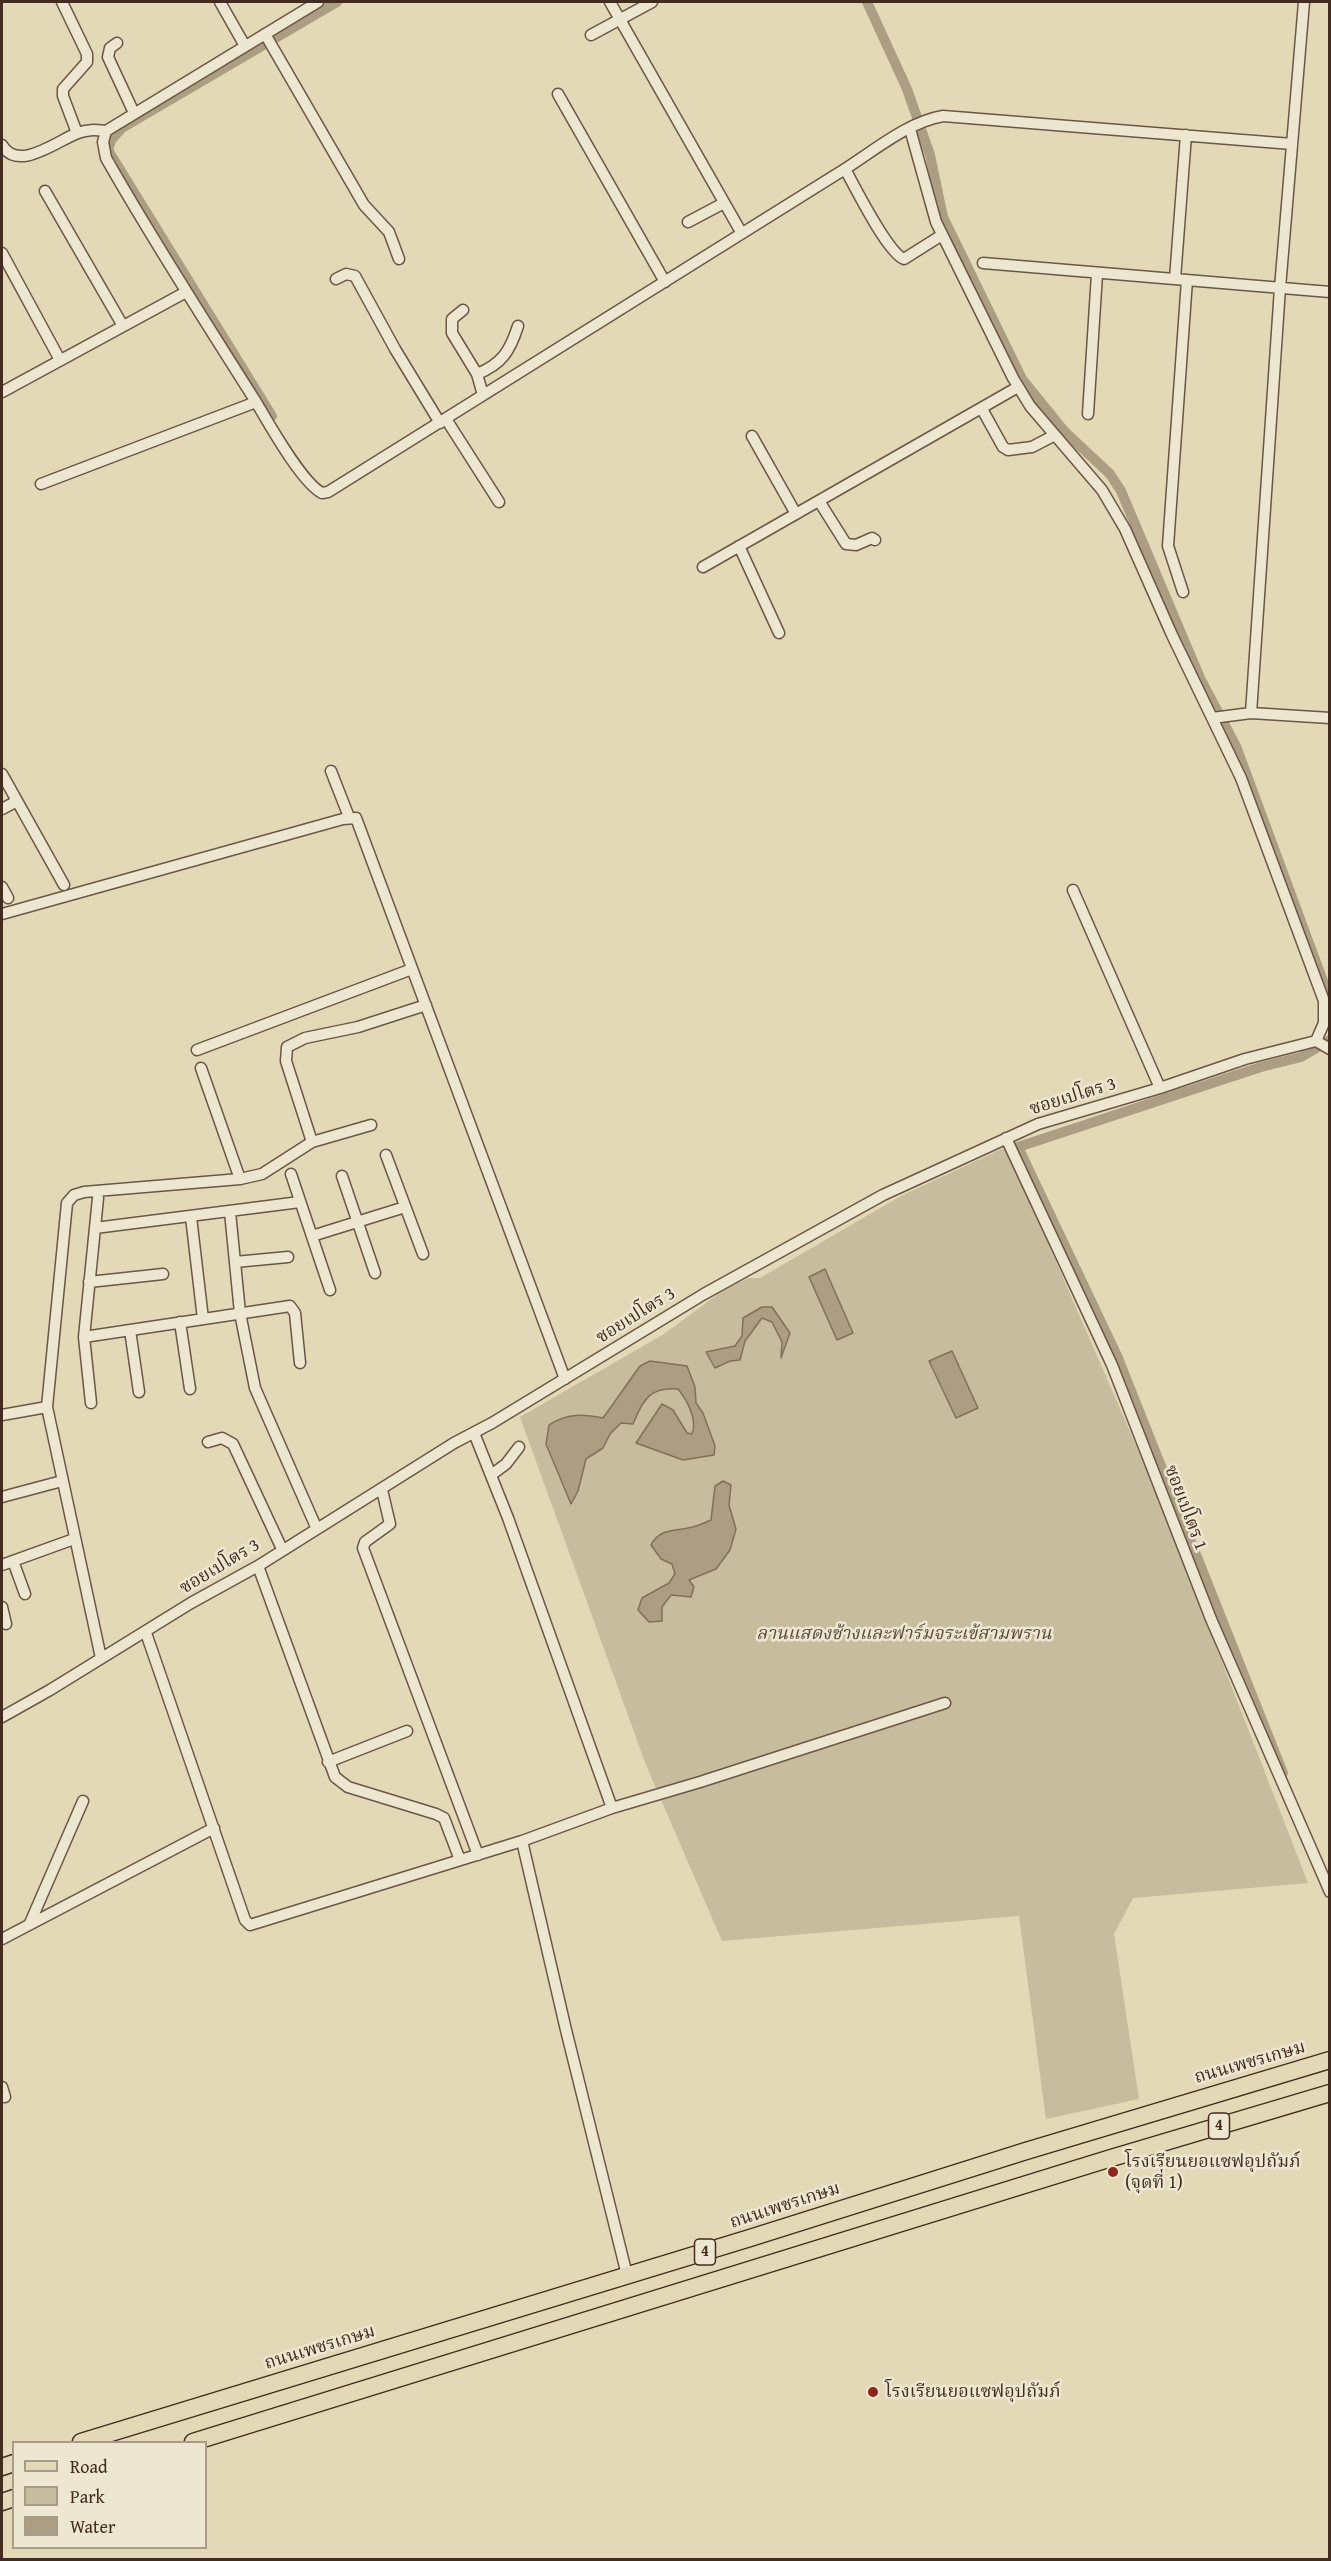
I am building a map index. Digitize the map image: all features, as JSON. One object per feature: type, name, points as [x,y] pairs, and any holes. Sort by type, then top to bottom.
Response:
[{"type":"main road","name":"ถนนเพชรเกษม","points":[[84,2441],[1329,2060]]},
{"type":"main road","name":"4","points":[[196,2441],[628,2307],[792,2259],[1108,2159],[1329,2093]]},
{"type":"street","points":[[63,2],[87,54],[87,62],[63,89],[63,96],[77,133]]},
{"type":"street","points":[[220,2],[245,46]]},
{"type":"street","points":[[2,146],[15,156],[28,156],[77,133],[88,130],[106,131],[245,46],[269,40],[318,2]]},
{"type":"street","points":[[610,2],[741,232]]},
{"type":"street","points":[[591,35],[651,2]]},
{"type":"street","points":[[1251,713],[1280,288],[1304,2]]},
{"type":"street","points":[[269,40],[364,205],[389,232],[399,259]]},
{"type":"street","points":[[117,43],[110,48],[108,57],[134,113]]},
{"type":"street","points":[[558,94],[664,282]]},
{"type":"street","points":[[106,131],[103,142],[106,158],[186,292],[256,402],[311,485],[322,494],[443,421],[741,232],[913,127],[934,117],[1292,144]]},
{"type":"street","points":[[913,127],[936,222],[1018,387],[1030,406],[1102,490],[1116,512],[1216,717],[1257,819],[1324,1001],[1322,1044]]},
{"type":"street","points":[[1175,279],[1186,135]]},
{"type":"street","points":[[845,169],[887,242],[901,258],[942,235]]},
{"type":"street","points":[[45,191],[123,326]]},
{"type":"street","points":[[688,222],[724,202]]},
{"type":"street","points":[[2,254],[60,360]]},
{"type":"street","points":[[983,263],[1329,292]]},
{"type":"street","points":[[336,279],[346,274],[355,276],[395,349],[499,502]]},
{"type":"street","points":[[1088,414],[1097,274]]},
{"type":"street","points":[[1183,592],[1168,546],[1187,280]]},
{"type":"street","points":[[3,387],[60,360],[186,292]]},
{"type":"street","points":[[463,310],[452,319],[451,330],[477,374],[483,395]]},
{"type":"street","points":[[477,374],[489,369],[509,352],[518,327]]},
{"type":"street","points":[[703,567],[1018,387]]},
{"type":"street","points":[[41,484],[256,402]]},
{"type":"street","points":[[982,409],[1003,447],[1008,450],[1032,447],[1055,435]]},
{"type":"street","points":[[752,436],[796,514]]},
{"type":"street","points":[[819,501],[846,544],[856,544],[872,538],[875,540]]},
{"type":"street","points":[[739,546],[779,633]]},
{"type":"street","points":[[1216,717],[1251,713],[1329,718]]},
{"type":"street","points":[[331,771],[349,817]]},
{"type":"street","points":[[2,774],[64,885]]},
{"type":"street","points":[[2,809],[17,801]]},
{"type":"street","points":[[2,914],[349,817],[358,819],[565,1379]]},
{"type":"street","points":[[2,887],[8,898]]},
{"type":"street","points":[[1073,890],[1160,1088]]},
{"type":"street","points":[[197,1050],[412,969]]},
{"type":"street","points":[[312,1142],[286,1061],[287,1047],[305,1038],[358,1027],[426,1005]]},
{"type":"street","name":"ซอยเปโตร 3","points":[[2,1717],[191,1603],[258,1566],[316,1527],[382,1490],[454,1443],[565,1379],[704,1294],[883,1195],[1038,1124],[1160,1088],[1245,1059],[1322,1044]]},
{"type":"street","points":[[201,1068],[240,1179]]},
{"type":"street","points":[[101,1658],[47,1407],[67,1203],[74,1194],[84,1192],[240,1179],[262,1174],[312,1142],[371,1125]]},
{"type":"street","name":"ซอยเปโตร 1","points":[[1006,1138],[1112,1365],[1211,1619],[1329,1892]]},
{"type":"street","points":[[386,1155],[423,1254]]},
{"type":"street","points":[[291,1174],[330,1290]]},
{"type":"street","points":[[342,1176],[375,1273]]},
{"type":"street","points":[[91,1403],[84,1337],[98,1198]]},
{"type":"street","points":[[95,1228],[300,1202]]},
{"type":"street","points":[[312,1236],[405,1207]]},
{"type":"street","points":[[230,1212],[240,1313],[255,1388],[316,1527]]},
{"type":"street","points":[[191,1217],[203,1319]]},
{"type":"street","points":[[235,1262],[288,1257]]},
{"type":"street","points":[[89,1282],[163,1274]]},
{"type":"street","points":[[84,1337],[290,1306],[294,1307],[300,1363]]},
{"type":"street","points":[[180,1322],[190,1389]]},
{"type":"street","points":[[130,1330],[139,1392]]},
{"type":"street","points":[[2,1415],[47,1407]]},
{"type":"street","points":[[474,1433],[612,1808]]},
{"type":"street","points":[[208,1442],[222,1438],[232,1444],[282,1549]]},
{"type":"street","points":[[491,1475],[499,1470],[519,1447]]},
{"type":"street","points":[[2,1497],[62,1481]]},
{"type":"street","points":[[382,1490],[390,1524],[365,1542],[363,1548],[478,1855]]},
{"type":"street","points":[[2,1565],[74,1539]]},
{"type":"street","points":[[13,1561],[25,1594]]},
{"type":"street","points":[[258,1566],[335,1778],[341,1784],[444,1818],[460,1860]]},
{"type":"street","points":[[2,1607],[6,1624]]},
{"type":"street","points":[[146,1632],[245,1920],[250,1924],[478,1855],[612,1808],[945,1703]]},
{"type":"street","points":[[328,1762],[407,1731]]},
{"type":"street","points":[[30,1923],[83,1801]]},
{"type":"street","points":[[2,1939],[214,1828]]},
{"type":"street","points":[[522,1841],[627,2275]]},
{"type":"green space","name":"ลานแสดงช้างและฟาร์มจระเข้สามพราน","points":[[1006,1147],[1152,1482],[1308,1883],[1133,1898],[1114,1934],[1139,2099],[1046,2119],[1019,1916],[722,1941],[646,1765],[520,1417],[664,1334],[722,1291],[748,1278],[760,1278],[901,1196]]},
{"type":"water","points":[[825,1269],[853,1333],[837,1340],[809,1277]]},
{"type":"water","points":[[762,1307],[772,1307],[790,1333],[781,1358],[782,1342],[772,1322],[762,1318],[745,1341],[740,1360],[730,1361],[715,1368],[706,1352],[735,1346],[742,1336],[743,1318]]},
{"type":"water","points":[[952,1351],[978,1408],[956,1418],[929,1361]]},
{"type":"water","points":[[650,1361],[687,1366],[695,1387],[696,1403],[703,1413],[715,1446],[714,1455],[683,1460],[636,1443],[662,1404],[673,1410],[687,1433],[692,1434],[693,1417],[678,1389],[661,1390],[644,1401],[633,1424],[621,1423],[610,1434],[603,1448],[586,1459],[578,1491],[571,1504],[546,1444],[549,1425],[562,1418],[575,1416],[603,1418],[640,1366]]},
{"type":"water","points":[[723,1481],[731,1485],[729,1505],[736,1529],[730,1550],[716,1569],[689,1580],[694,1587],[691,1597],[671,1595],[662,1607],[662,1621],[649,1622],[638,1610],[642,1598],[669,1583],[675,1574],[672,1564],[661,1559],[651,1545],[662,1533],[694,1527],[711,1520],[715,1486]]},
{"type":"waterway","points":[[272,416],[108,150],[111,140],[122,128],[337,2]]},
{"type":"waterway","points":[[867,2],[907,89],[930,155],[943,217],[1022,379],[1064,431],[1110,474],[1121,491],[1200,678],[1236,746],[1330,1000]]},
{"type":"waterway","points":[[1283,1773],[1118,1358],[1018,1147],[1261,1067],[1301,1057],[1330,1040]]},
{"type":"place","name":"โรงเรียนยอแซฟอุปถัมภ์ (จุดที่ 1)","points":[[1113,2172]]},
{"type":"place","name":"โรงเรียนยอแซฟอุปถัมภ์","points":[[873,2392]]}]
